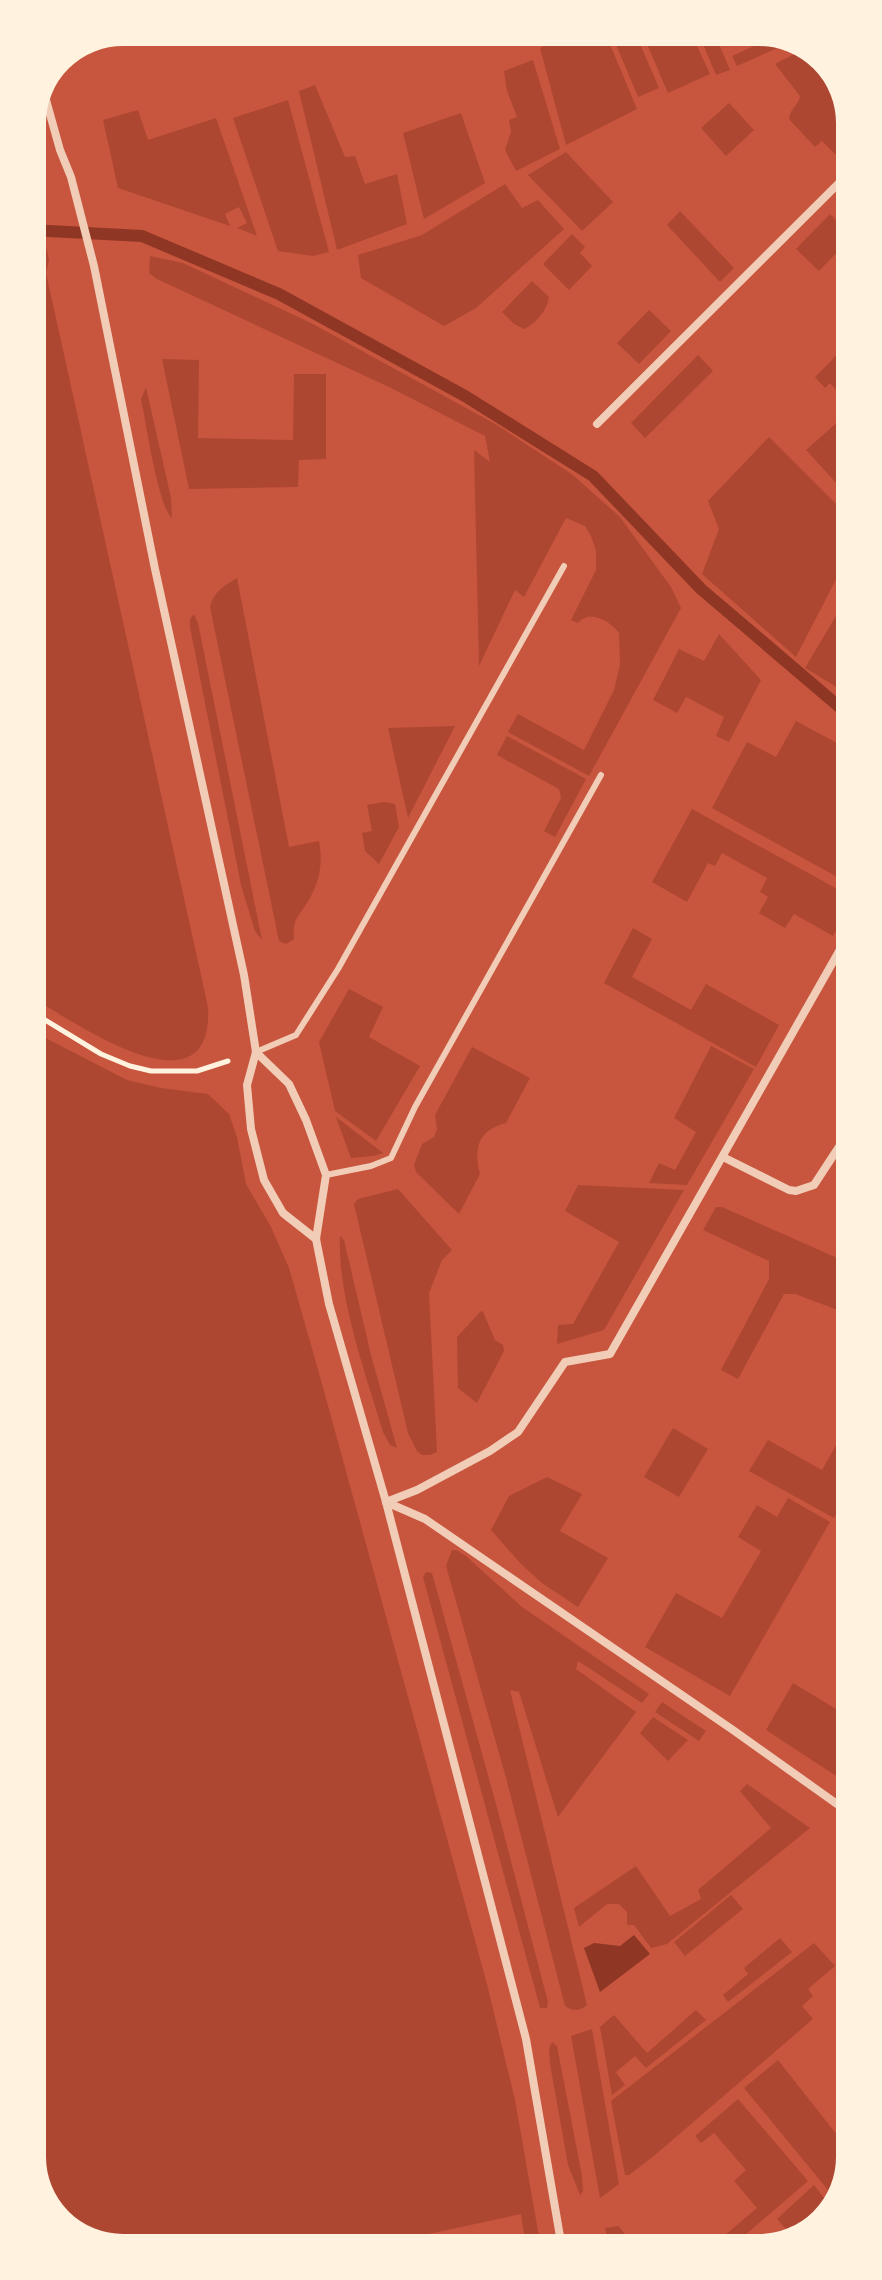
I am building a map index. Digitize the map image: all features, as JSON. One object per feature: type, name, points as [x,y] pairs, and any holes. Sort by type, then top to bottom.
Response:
[{"type":"street","points":[[47,103],[71,177],[94,266],[155,569],[244,975],[256,1052],[247,1085],[251,1129],[264,1180],[283,1213],[316,1239]]},
{"type":"street","points":[[597,424],[838,184]]},
{"type":"street","points":[[386,1502],[417,1490],[490,1451],[518,1432],[565,1362],[610,1354],[838,953]]},
{"type":"street","points":[[256,1052],[289,1084],[326,1175],[316,1239],[340,1346],[386,1502],[526,2039],[560,2236]]},
{"type":"street","points":[[723,1157],[796,1191],[814,1185],[838,1148]]},
{"type":"street","points":[[386,1502],[425,1519],[838,1805]]},
{"type":"lane","points":[[256,1052],[296,1035],[338,969],[564,566]]},
{"type":"lane","points":[[326,1175],[371,1166],[391,1158],[415,1107],[601,775]]},
{"type":"path","points":[[44,1019],[101,1054],[151,1071],[197,1071],[256,1052]]},
{"type":"shaded area","points":[[549,44],[610,44],[637,109],[566,145],[540,48]]},
{"type":"shaded area","points":[[616,44],[640,44],[659,88],[638,97]]},
{"type":"shaded area","points":[[647,44],[696,44],[710,74],[668,93]]},
{"type":"shaded area","points":[[703,44],[719,44],[730,70],[716,75]]},
{"type":"shaded area","points":[[758,44],[779,47],[737,66],[732,56]]},
{"type":"shaded area","points":[[796,53],[825,79],[837,113],[838,157],[822,141],[815,147],[789,119],[800,96],[775,64]]},
{"type":"shaded area","points":[[533,60],[560,149],[516,171],[505,150],[511,132],[509,120],[517,117],[507,91],[504,71]]},
{"type":"shaded area","points":[[315,85],[345,157],[355,156],[365,184],[397,174],[407,224],[337,250],[299,91]]},
{"type":"shaded area","points":[[288,100],[329,252],[313,256],[278,251],[233,118]]},
{"type":"shaded area","points":[[729,103],[754,130],[726,156],[701,128]]},
{"type":"shaded area","points":[[138,110],[148,140],[216,118],[257,236],[237,228],[247,223],[239,207],[225,214],[230,226],[118,188],[103,120]]},
{"type":"shaded area","points":[[461,113],[485,183],[424,219],[403,133]]},
{"type":"shaded area","points":[[566,152],[613,202],[582,231],[528,175]]},
{"type":"shaded area","points":[[505,184],[522,208],[538,200],[564,229],[476,308],[444,326],[361,278],[358,255],[422,235]]},
{"type":"shaded area","points":[[680,211],[734,268],[720,282],[667,225]]},
{"type":"shaded area","points":[[830,214],[838,222],[838,251],[819,271],[796,249]]},
{"type":"shaded area","points":[[572,234],[585,247],[580,253],[592,266],[569,290],[543,264]]},
{"type":"shaded area","points":[[44,238],[49,260],[46,273],[208,1007],[204,1040],[189,1057],[166,1060],[138,1054],[78,1025],[44,1004]]},
{"type":"shaded area","points":[[150,256],[183,263],[311,323],[497,425],[573,475],[620,517],[671,587],[681,608],[589,776],[508,732],[518,714],[584,750],[614,690],[620,665],[619,633],[600,618],[588,617],[578,623],[571,620],[596,570],[596,551],[585,526],[566,518],[524,597],[515,590],[479,666],[474,450],[490,462],[485,436],[391,388],[157,279],[149,273]]},
{"type":"shaded area","points":[[532,281],[549,297],[540,316],[524,329],[502,312]]},
{"type":"shaded area","points":[[649,310],[671,331],[639,364],[617,343]]},
{"type":"shaded area","points":[[838,354],[838,392],[830,383],[825,388],[815,377]]},
{"type":"shaded area","points":[[698,355],[713,371],[645,438],[631,423]]},
{"type":"shaded area","points":[[162,359],[199,360],[198,438],[293,440],[294,374],[326,374],[326,459],[299,460],[298,487],[189,489]]},
{"type":"shaded area","points":[[146,387],[171,498],[172,518],[162,498],[149,444],[141,399]]},
{"type":"shaded area","points":[[838,422],[838,485],[806,450]]},
{"type":"shaded area","points":[[769,437],[838,506],[838,575],[796,657],[702,574],[719,529],[708,501]]},
{"type":"shaded area","points":[[237,578],[289,847],[319,841],[321,864],[316,884],[296,921],[294,939],[286,944],[279,941],[210,607],[217,593]]},
{"type":"shaded area","points":[[838,612],[838,688],[805,668]]},
{"type":"shaded area","points":[[194,614],[262,940],[255,931],[241,885],[190,627]]},
{"type":"shaded area","points":[[719,634],[761,680],[729,742],[716,736],[724,717],[686,697],[677,713],[653,700],[679,649],[704,661]]},
{"type":"shaded area","points":[[796,721],[838,744],[838,877],[712,808],[747,742],[776,757]]},
{"type":"shaded area","points":[[455,726],[408,818],[388,728]]},
{"type":"shaded area","points":[[507,736],[586,779],[555,837],[544,831],[561,798],[559,789],[497,755]]},
{"type":"shaded area","points":[[395,804],[399,827],[379,864],[365,851],[362,833],[372,831],[367,805]]},
{"type":"shaded area","points":[[692,809],[838,889],[838,927],[833,936],[794,914],[785,928],[759,913],[768,897],[760,892],[767,878],[722,853],[715,866],[708,863],[687,902],[652,882]]},
{"type":"shaded area","points":[[633,928],[652,939],[632,977],[691,1010],[706,984],[779,1025],[756,1067],[604,983]]},
{"type":"shaded area","points":[[349,989],[383,1007],[369,1037],[420,1066],[376,1141],[335,1111],[319,1042]]},
{"type":"shaded area","points":[[44,1037],[127,1080],[208,1094],[229,1114],[246,1184],[271,1227],[289,1268],[319,1373],[487,1984],[515,2100],[539,2236],[524,2236],[521,2214],[419,2236],[118,2236],[98,2232],[75,2220],[52,2192],[44,2157]]},
{"type":"shaded area","points":[[711,1046],[754,1069],[687,1185],[649,1183],[659,1163],[675,1170],[696,1132],[674,1118]]},
{"type":"shaded area","points":[[472,1047],[530,1078],[506,1123],[490,1130],[480,1141],[477,1156],[480,1174],[459,1214],[416,1172],[414,1165],[422,1144],[434,1137],[437,1129],[435,1115]]},
{"type":"shaded area","points":[[336,1117],[383,1153],[351,1158]]},
{"type":"shaded area","points":[[578,1185],[684,1190],[604,1330],[557,1344],[558,1325],[573,1324],[619,1242],[565,1211]]},
{"type":"shaded area","points":[[398,1189],[452,1250],[442,1260],[429,1293],[437,1452],[430,1455],[417,1451],[408,1433],[354,1204],[358,1199]]},
{"type":"shaded area","points":[[716,1207],[722,1207],[838,1258],[838,1310],[795,1294],[784,1294],[738,1379],[721,1370],[769,1279],[769,1261],[703,1230]]},
{"type":"shaded area","points":[[340,1236],[344,1240],[397,1448],[390,1445],[383,1432],[354,1335],[343,1284]]},
{"type":"shaded area","points":[[481,1311],[504,1351],[477,1403],[458,1388],[457,1337]]},
{"type":"shaded area","points":[[673,1428],[708,1449],[679,1497],[644,1477]]},
{"type":"shaded area","points":[[768,1440],[822,1470],[838,1442],[838,1511],[834,1518],[749,1471]]},
{"type":"shaded area","points":[[547,1477],[582,1494],[560,1531],[608,1558],[578,1607],[542,1583],[491,1530],[509,1496]]},
{"type":"shaded area","points":[[788,1498],[830,1522],[730,1696],[645,1647],[676,1593],[722,1618],[761,1551],[738,1537],[757,1505],[777,1517]]},
{"type":"shaded area","points":[[452,1550],[466,1556],[522,1607],[649,1694],[642,1703],[578,1661],[576,1669],[636,1712],[558,1817],[519,1692],[510,1690],[587,2005],[579,2010],[565,2006],[506,1778],[446,1566]]},
{"type":"shaded area","points":[[426,1572],[432,1573],[496,1804],[548,2002],[547,2008],[540,2008],[423,1577]]},
{"type":"shaded area","points":[[793,1683],[838,1710],[838,1777],[766,1730]]},
{"type":"shaded area","points":[[662,1702],[706,1731],[699,1741],[655,1712]]},
{"type":"shaded area","points":[[653,1717],[688,1740],[668,1761],[640,1733]]},
{"type":"shaded area","points":[[747,1784],[810,1828],[667,1944],[651,1948],[634,1925],[627,1925],[627,1912],[619,1904],[607,1904],[579,1927],[574,1908],[636,1866],[670,1916],[701,1899],[698,1890],[771,1828],[740,1791]]},
{"type":"shaded area","points":[[731,1895],[743,1909],[685,1956],[674,1942]]},
{"type":"shaded area","points":[[634,1935],[650,1954],[600,1992],[584,1948],[594,1943],[620,1946]]},
{"type":"shaded area","points":[[780,1938],[792,1952],[728,2002],[723,1995],[748,1974],[744,1968]]},
{"type":"shaded area","points":[[814,1943],[835,1966],[808,1989],[813,1996],[802,2006],[813,2019],[655,2155],[625,2175],[611,2101]]},
{"type":"shaded area","points":[[696,2010],[706,2020],[646,2068],[635,2056],[616,2072],[625,2085],[612,2095],[600,2027],[614,2015],[647,2053]]},
{"type":"shaded area","points":[[592,2029],[619,2184],[600,2198],[571,2036]]},
{"type":"shaded area","points":[[552,2042],[557,2046],[582,2176],[583,2191],[580,2195],[568,2165],[550,2064]]},
{"type":"shaded area","points":[[778,2060],[838,2136],[837,2167],[830,2192],[744,2088]]},
{"type":"shaded area","points":[[738,2099],[808,2181],[744,2236],[724,2236],[757,2208],[734,2181],[746,2170],[714,2133],[701,2143],[695,2136]]},
{"type":"shaded area","points":[[814,2185],[825,2200],[811,2216],[793,2228],[786,2229],[777,2219]]},
{"type":"shaded area","points":[[619,2226],[626,2236],[607,2236],[605,2228]]},
{"type":"waterway","points":[[44,231],[142,236],[279,294],[465,396],[593,476],[701,589],[838,706]]}]
